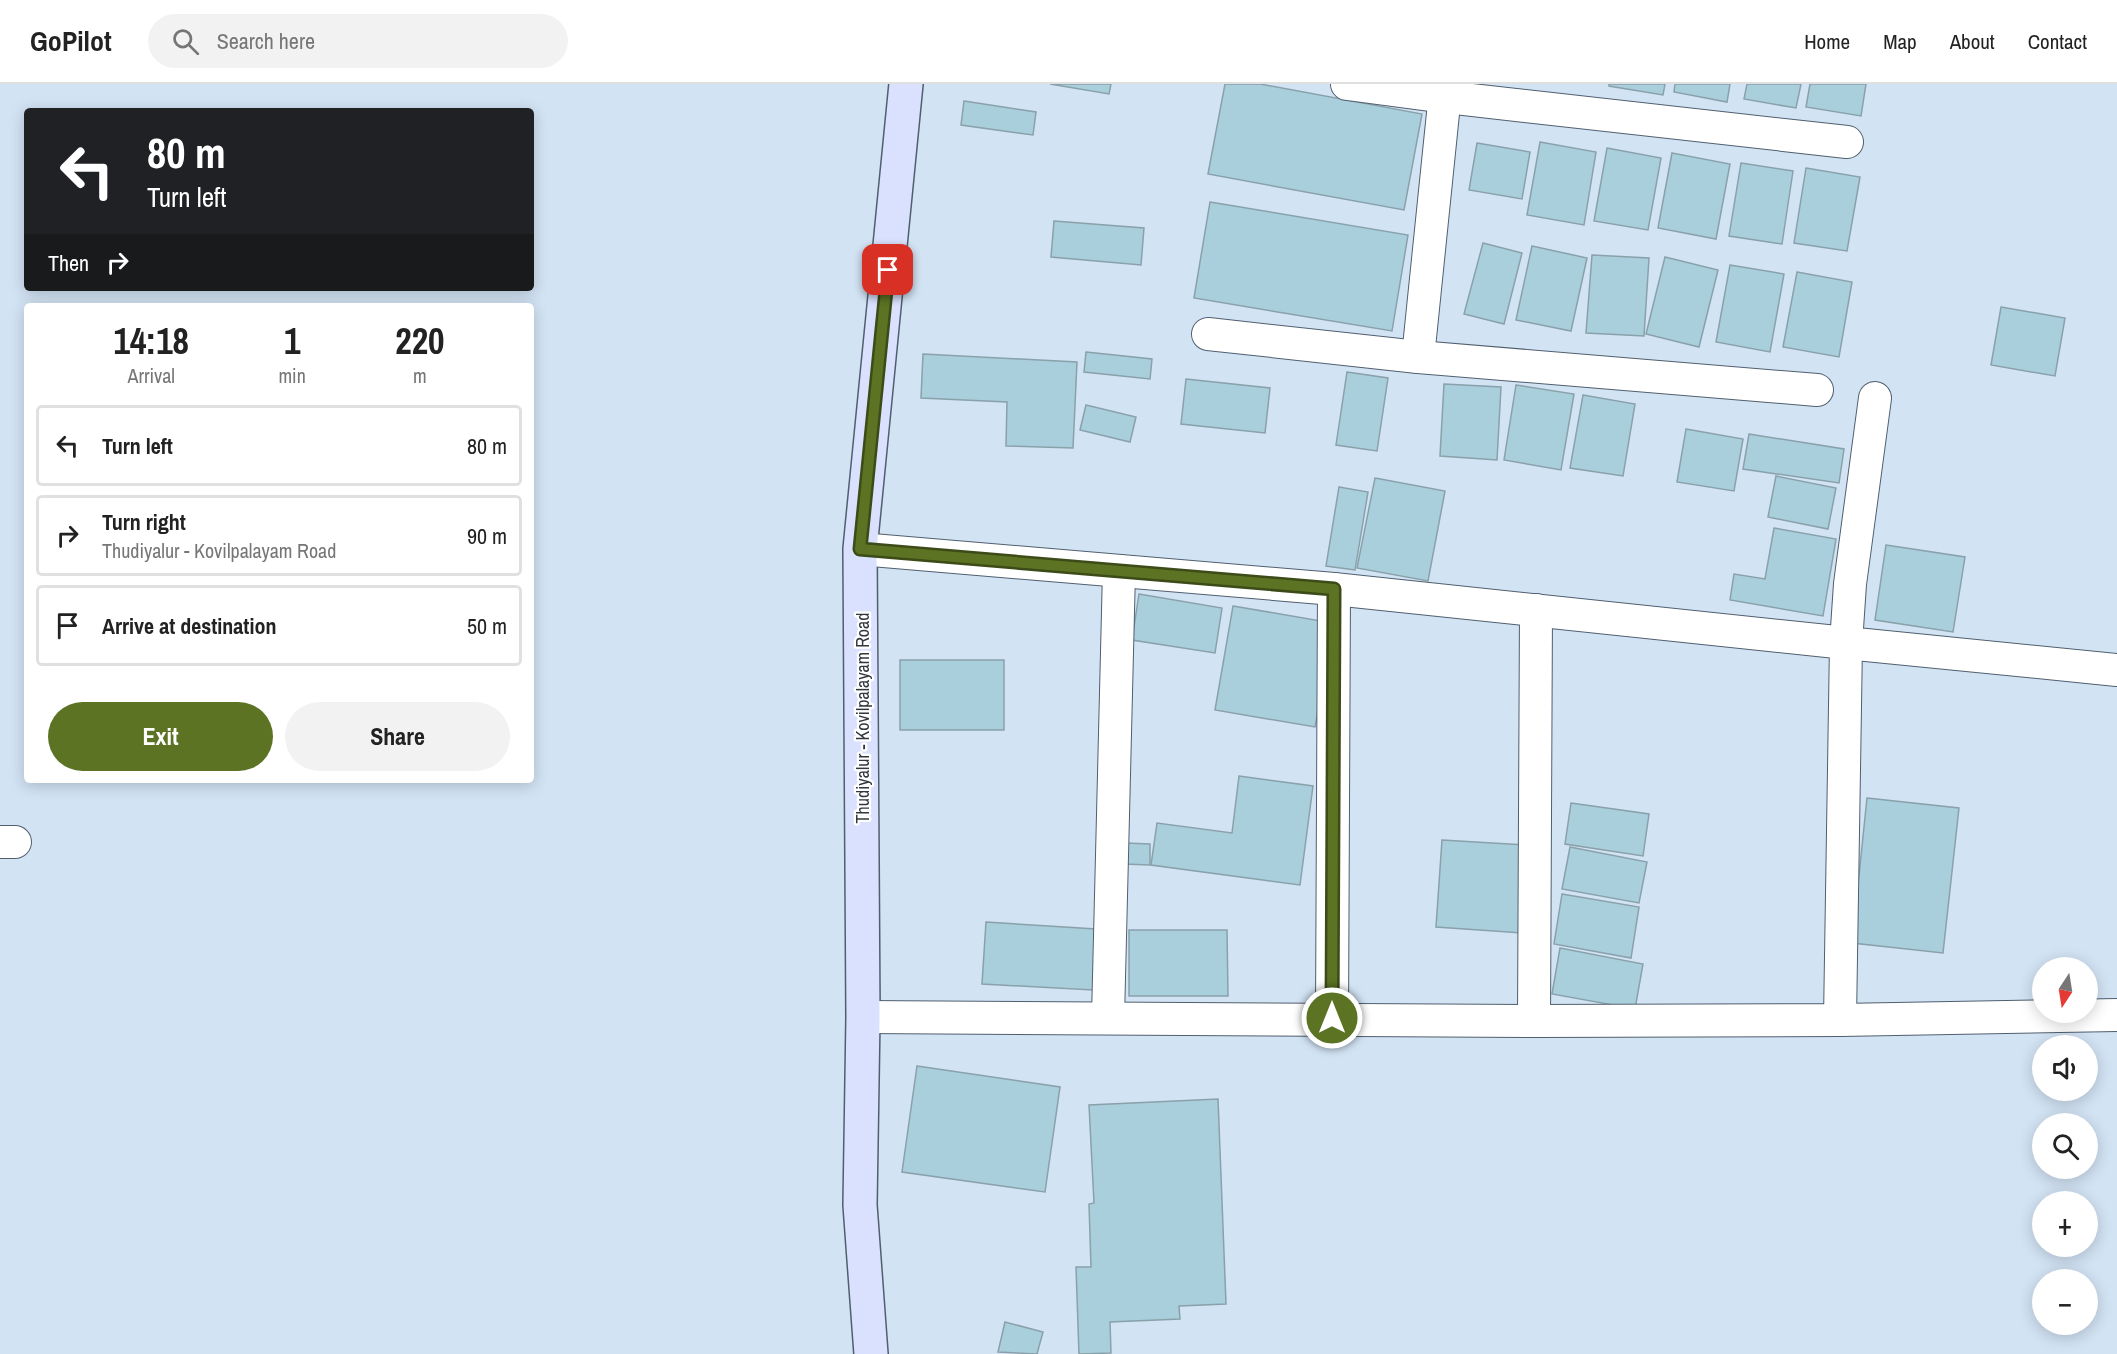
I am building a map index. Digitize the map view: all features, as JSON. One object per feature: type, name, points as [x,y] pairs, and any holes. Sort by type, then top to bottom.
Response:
[{"type":"main road","name":"Thudiyalur - Kovilpalayam Road","points":[[871,1354],[860,1205],[863,1017],[863,688],[860,549],[906,84]]},
{"type":"street","points":[[1347,84],[1446,91],[1847,142]]},
{"type":"street","points":[[1418,357],[1446,91]]},
{"type":"street","points":[[1208,334],[1418,357],[1817,390]]},
{"type":"street","points":[[1840,1020],[1846,643],[1850,584],[1875,398]]},
{"type":"street","points":[[860,549],[1334,589],[2117,670]]},
{"type":"street","points":[[1108,1018],[1119,571]]},
{"type":"street","points":[[1332,1018],[1334,589]]},
{"type":"street","points":[[1534,1021],[1536,610]]},
{"type":"street","points":[[863,1017],[1534,1021],[1840,1020],[2117,1015]]},
{"type":"building","points":[[1050,84],[1111,84],[1109,94]]},
{"type":"building","points":[[1225,84],[1260,84],[1422,114],[1404,210],[1208,174]]},
{"type":"building","points":[[1609,84],[1665,84],[1663,95],[1609,86]]},
{"type":"building","points":[[1675,84],[1730,84],[1727,102],[1674,92]]},
{"type":"building","points":[[1747,84],[1801,84],[1796,108],[1744,99]]},
{"type":"building","points":[[1810,84],[1866,84],[1861,116],[1806,107]]},
{"type":"building","points":[[964,101],[1036,112],[1033,135],[961,125]]},
{"type":"building","points":[[1540,142],[1596,152],[1584,225],[1527,215]]},
{"type":"building","points":[[1477,143],[1530,152],[1522,199],[1469,190]]},
{"type":"building","points":[[1607,148],[1661,158],[1648,230],[1594,221]]},
{"type":"building","points":[[1672,153],[1730,164],[1716,239],[1658,228]]},
{"type":"building","points":[[1741,163],[1793,171],[1782,244],[1729,236]]},
{"type":"building","points":[[1806,168],[1860,177],[1847,251],[1794,243]]},
{"type":"building","points":[[1210,202],[1408,235],[1392,331],[1194,298]]},
{"type":"building","points":[[1054,221],[1144,228],[1141,265],[1051,257]]},
{"type":"building","points":[[1483,243],[1522,253],[1504,324],[1464,314]]},
{"type":"building","points":[[1532,246],[1587,258],[1571,331],[1516,320]]},
{"type":"building","points":[[1592,255],[1649,258],[1644,336],[1586,333]]},
{"type":"building","points":[[1665,257],[1718,270],[1699,347],[1646,334]]},
{"type":"building","points":[[1730,265],[1784,274],[1770,352],[1716,342]]},
{"type":"building","points":[[1797,272],[1852,282],[1839,357],[1783,347]]},
{"type":"building","points":[[2001,307],[2065,318],[2055,376],[1991,365]]},
{"type":"building","points":[[1086,352],[1152,359],[1150,379],[1084,372]]},
{"type":"building","points":[[923,354],[1077,362],[1073,448],[1006,446],[1007,402],[921,398]]},
{"type":"building","points":[[1347,372],[1388,378],[1377,451],[1336,445]]},
{"type":"building","points":[[1186,379],[1270,388],[1265,433],[1181,424]]},
{"type":"building","points":[[1444,384],[1501,387],[1497,460],[1440,456]]},
{"type":"building","points":[[1516,385],[1574,394],[1561,470],[1504,460]]},
{"type":"building","points":[[1583,395],[1635,404],[1623,476],[1570,468]]},
{"type":"building","points":[[1086,405],[1136,417],[1130,442],[1080,430]]},
{"type":"building","points":[[1686,429],[1743,439],[1734,491],[1677,482]]},
{"type":"building","points":[[1749,434],[1844,449],[1839,483],[1743,469]]},
{"type":"building","points":[[1776,476],[1836,488],[1828,529],[1768,517]]},
{"type":"building","points":[[1375,478],[1445,491],[1428,581],[1357,568]]},
{"type":"building","points":[[1339,487],[1368,492],[1355,570],[1326,566]]},
{"type":"building","points":[[1774,528],[1836,539],[1823,616],[1730,600],[1734,574],[1765,579]]},
{"type":"building","points":[[1886,545],[1965,557],[1953,632],[1875,620]]},
{"type":"building","points":[[1139,594],[1222,608],[1215,653],[1132,640]]},
{"type":"building","points":[[1233,606],[1333,623],[1315,727],[1215,710]]},
{"type":"building","points":[[900,660],[1004,660],[1004,730],[900,730]]},
{"type":"building","points":[[1239,776],[1313,786],[1300,885],[1151,865],[1157,823],[1232,833]]},
{"type":"building","points":[[1867,798],[1959,808],[1943,953],[1852,943]]},
{"type":"building","points":[[1571,803],[1649,814],[1643,856],[1565,844]]},
{"type":"building","points":[[1442,840],[1528,845],[1522,933],[1436,927]]},
{"type":"building","points":[[1125,843],[1150,844],[1150,865],[1124,864]]},
{"type":"building","points":[[1570,847],[1647,862],[1639,903],[1562,889]]},
{"type":"building","points":[[1562,894],[1639,907],[1631,958],[1554,944]]},
{"type":"building","points":[[986,922],[1096,929],[1093,990],[982,984]]},
{"type":"building","points":[[1129,930],[1227,930],[1228,996],[1129,996]]},
{"type":"building","points":[[1560,948],[1643,964],[1635,1009],[1552,994]]},
{"type":"building","points":[[917,1066],[1060,1087],[1045,1192],[902,1172]]},
{"type":"building","points":[[1218,1099],[1226,1304],[1179,1306],[1180,1319],[1110,1322],[1111,1353],[1079,1354],[1076,1267],[1091,1267],[1089,1204],[1094,1203],[1089,1105]]},
{"type":"building","points":[[1005,1322],[1043,1332],[1037,1354],[998,1352]]},
{"type":"route","points":[[888,270],[860,549],[1334,589],[1332,1018]]}]
